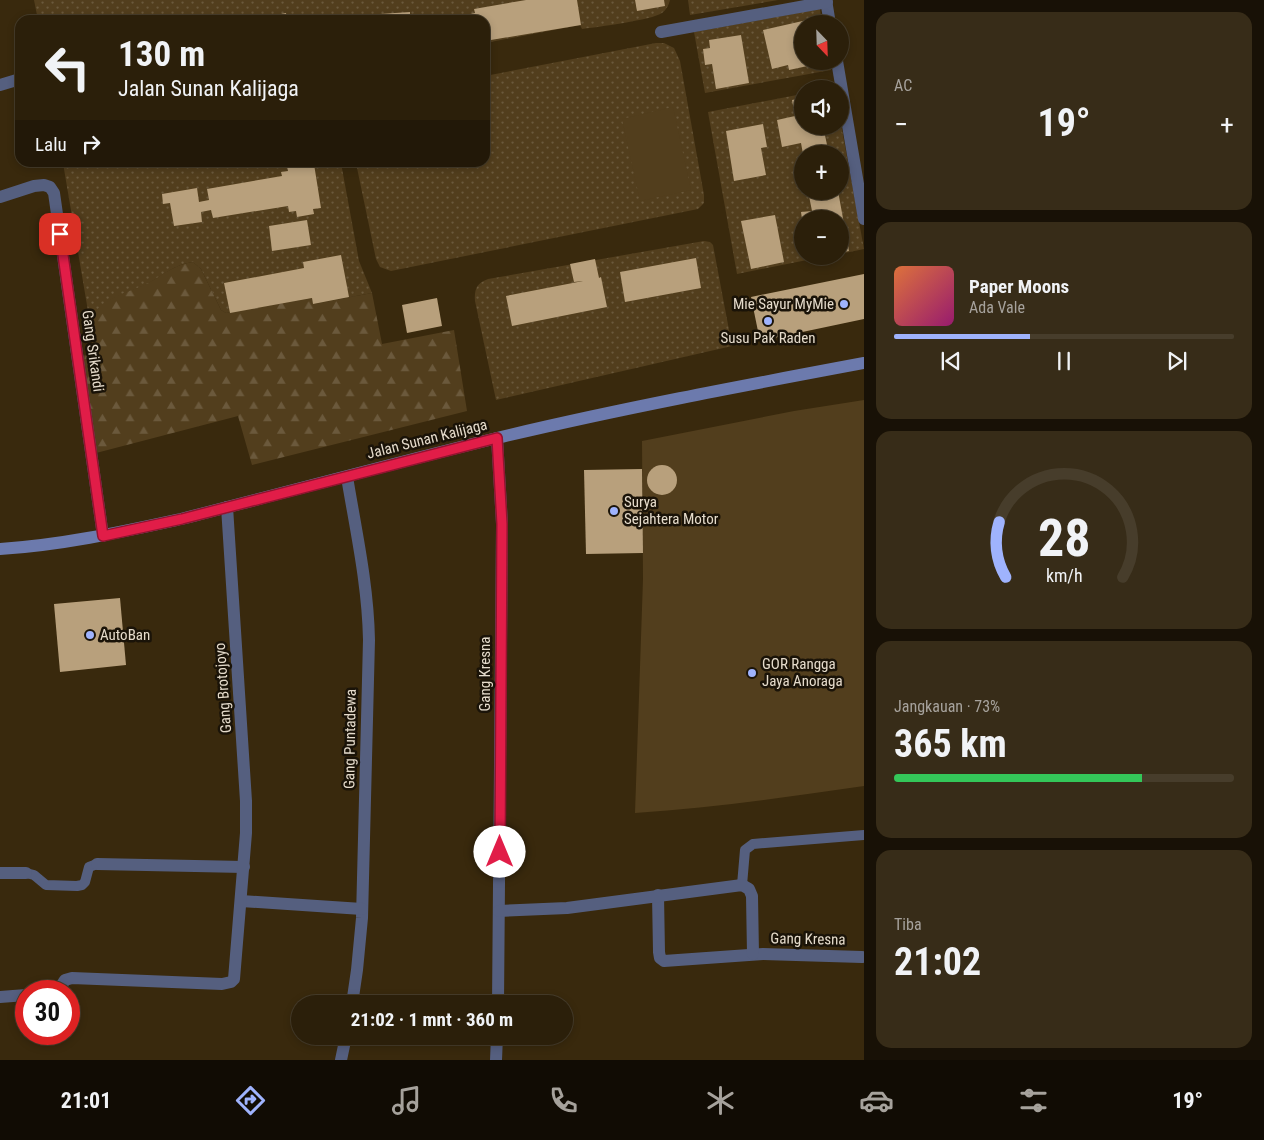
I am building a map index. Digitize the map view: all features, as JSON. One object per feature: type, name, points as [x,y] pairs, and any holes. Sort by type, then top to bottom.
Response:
[{"type":"main road","name":"Jalan Sunan Kalijaga","points":[[0,549],[39,546],[103,536],[227,507],[497,438],[748,384],[864,363]]},
{"type":"street","points":[[661,32],[827,1],[829,15]]},
{"type":"street","points":[[839,70],[864,219]]},
{"type":"street","points":[[0,85],[15,80]]},
{"type":"street","name":"Gang Srikandi","points":[[0,197],[34,186],[44,185],[50,188],[55,200],[103,536]]},
{"type":"street","name":"Gang Kresna","points":[[497,438],[502,524],[498,995]]},
{"type":"street","name":"Gang Puntadewa","points":[[347,477],[364,570],[369,617],[362,909],[358,970],[354,995]]},
{"type":"street","name":"Gang Brotojoyo","points":[[65,980],[72,978],[222,984],[231,982],[236,970],[246,833],[246,792],[227,507]]},
{"type":"street","points":[[97,864],[244,867]]},
{"type":"street","points":[[0,873],[26,873]]},
{"type":"street","points":[[499,911],[567,908],[742,884]]},
{"type":"street","name":"Gang Kresna","points":[[742,884],[749,889],[752,896],[753,954]]},
{"type":"street","name":"Gang Kresna","points":[[658,895],[659,952],[662,961],[670,962],[753,954],[862,956]]},
{"type":"street","points":[[241,901],[362,909]]},
{"type":"street","points":[[0,997],[15,996]]},
{"type":"street","points":[[341,1060],[344,1045]]},
{"type":"street","points":[[496,1060],[497,1045]]},
{"type":"lane","points":[[742,884],[745,850],[753,844],[864,835]]},
{"type":"lane","points":[[26,873],[34,875],[46,885],[77,886],[82,885],[84,882],[90,866],[97,864]]},
{"type":"green space","points":[[34,0],[670,0],[662,13],[656,16],[582,29],[580,25],[490,42],[490,15],[37,15]]},
{"type":"green space","points":[[688,0],[778,0],[690,15]]},
{"type":"green space","points":[[820,9],[821,15],[794,15],[794,70],[831,70],[705,93],[694,32]]},
{"type":"green space","points":[[656,43],[664,43],[674,48],[680,61],[704,203],[698,209],[391,271],[380,267],[376,259],[357,167],[490,167],[490,75]]},
{"type":"green space","points":[[794,96],[794,135],[843,135],[845,145],[794,145],[794,200],[849,200],[849,168],[864,249],[849,252],[849,210],[794,210],[794,263],[737,274],[708,112]]},
{"type":"green space","points":[[673,107],[691,190],[640,201],[622,119]]},
{"type":"green space","points":[[64,167],[342,167],[359,261],[372,293],[313,304],[312,298],[226,313],[221,310],[201,269],[193,262],[174,268],[147,284],[107,302],[94,315],[90,323]]},
{"type":"green space","points":[[704,241],[710,242],[713,245],[732,346],[496,400],[475,301],[475,293],[481,282],[488,279]]},
{"type":"green space","points":[[193,262],[201,269],[221,310],[226,313],[312,298],[313,304],[372,293],[382,344],[454,330],[467,411],[252,465],[238,416],[96,453],[81,356],[94,354],[90,324],[95,312],[108,301],[148,283],[175,267]]},
{"type":"green space","name":"GOR Rangga Jaya Anoraga","points":[[864,400],[864,786],[721,805],[635,813],[643,579],[642,441],[794,411]]},
{"type":"building","points":[[526,0],[577,0],[581,25],[490,40],[490,15],[466,15],[475,13],[474,9]]},
{"type":"building","points":[[635,0],[664,0],[665,6],[637,11]]},
{"type":"building","points":[[410,12],[410,15],[380,14]]},
{"type":"building","points":[[794,23],[794,69],[789,70],[788,65],[772,69],[763,30]]},
{"type":"building","points":[[741,35],[749,83],[716,89],[712,64],[705,65],[703,49],[710,48],[709,40]]},
{"type":"building","points":[[794,116],[794,135],[825,135],[827,145],[801,145],[801,143],[782,147],[777,120]]},
{"type":"building","points":[[763,124],[767,147],[761,148],[766,175],[734,181],[726,131]]},
{"type":"building","points":[[287,167],[314,167],[321,208],[313,209],[314,214],[297,217],[296,211],[289,212],[288,206],[213,218],[211,210],[201,212],[202,222],[174,226],[170,203],[163,204],[162,194],[197,188],[199,202],[209,200],[207,189],[282,176],[281,172],[288,171]]},
{"type":"building","points":[[810,200],[840,200],[841,210],[812,210]]},
{"type":"building","points":[[775,215],[784,262],[751,269],[741,221]]},
{"type":"building","points":[[307,220],[311,245],[272,251],[269,226]]},
{"type":"building","points":[[341,255],[349,297],[313,304],[312,298],[230,313],[224,283],[304,268],[303,262]]},
{"type":"building","points":[[696,258],[701,288],[625,302],[620,272]]},
{"type":"building","points":[[595,259],[607,307],[512,326],[506,296],[583,281],[574,282],[570,264]]},
{"type":"building","points":[[864,274],[864,319],[760,341],[751,297]]},
{"type":"building","points":[[437,298],[442,326],[407,333],[402,305]]},
{"type":"building","points":[[662,465],[673,469],[677,480],[673,491],[662,495],[651,491],[647,480],[651,469]]},
{"type":"building","name":"Surya Sejahtera Motor","points":[[642,469],[643,553],[586,554],[584,470]]},
{"type":"building","name":"AutoBan","points":[[120,598],[126,665],[60,672],[54,604]]},
{"type":"place","name":"Mie Sayur MyMie","points":[[844,304]]},
{"type":"place","name":"Susu Pak Raden","points":[[768,321]]},
{"type":"place","name":"Surya Sejahtera Motor","points":[[614,511]]},
{"type":"place","name":"AutoBan","points":[[90,635]]},
{"type":"place","name":"GOR Rangga Jaya Anoraga","points":[[752,673]]},
{"type":"route","points":[[60,234],[103,536],[182,519],[497,438],[502,524],[500,852]]}]
